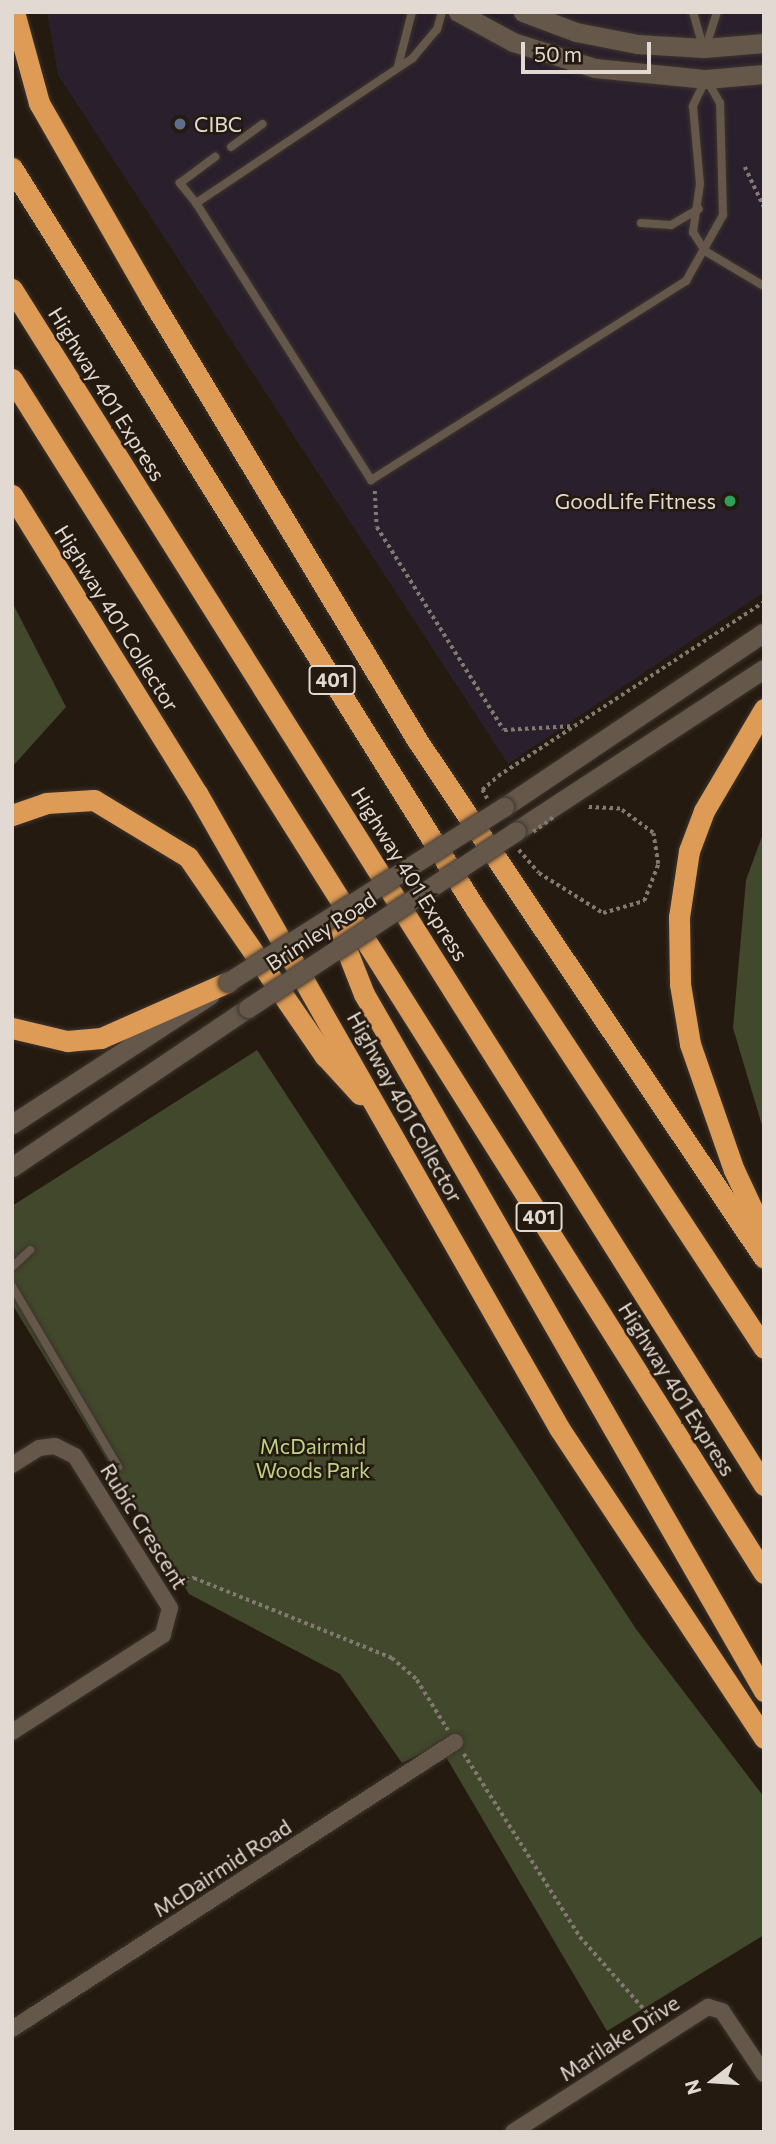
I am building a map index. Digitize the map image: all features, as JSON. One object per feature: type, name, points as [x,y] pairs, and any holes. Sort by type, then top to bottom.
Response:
[{"type":"highway","points":[[14,12],[39,103],[150,297],[417,740],[764,1258]]},
{"type":"highway","name":"401","points":[[12,168],[475,908],[764,1348]]},
{"type":"highway","name":"Highway 401 Express","points":[[12,289],[764,1485]]},
{"type":"highway","name":"Highway 401 Express","points":[[12,379],[312,864],[764,1573]]},
{"type":"highway","name":"Highway 401 Collector","points":[[12,495],[197,793],[559,1428],[764,1738]]},
{"type":"highway","points":[[764,709],[733,754],[689,851],[680,971],[691,1044],[709,1106],[764,1234]]},
{"type":"highway","points":[[12,815],[46,803],[94,800],[188,857],[325,1056],[385,1122]]},
{"type":"highway","points":[[312,864],[364,994],[764,1691]]},
{"type":"highway","points":[[12,1028],[67,1041],[101,1038],[228,982]]},
{"type":"highway","points":[[724,1420],[764,1467]]},
{"type":"main road","points":[[458,12],[557,59],[706,79],[764,74]]},
{"type":"main road","points":[[523,12],[608,40],[704,48],[764,43]]},
{"type":"main road","points":[[704,48],[706,79]]},
{"type":"main road","name":"Brimley Road","points":[[12,1124],[159,1033],[228,982],[504,807],[764,632]]},
{"type":"main road","name":"Brimley Road","points":[[12,1167],[248,1008],[764,669]]},
{"type":"street","name":"Rubic Crescent","points":[[12,1465],[55,1446],[75,1456],[170,1608],[163,1635],[12,1732]]},
{"type":"street","name":"McDairmid Road","points":[[12,2029],[455,1742]]},
{"type":"street","name":"Marilake Drive","points":[[522,2129],[708,2007],[722,2011],[764,2074]]},
{"type":"lane","points":[[398,66],[412,12]]},
{"type":"lane","points":[[196,203],[422,50],[442,12]]},
{"type":"lane","points":[[693,12],[704,48]]},
{"type":"lane","points":[[704,48],[717,12]]},
{"type":"lane","points":[[706,79],[693,106],[699,209],[693,232],[705,251],[764,286]]},
{"type":"lane","points":[[215,158],[180,183],[196,203],[371,480],[686,281],[723,215],[724,173],[720,103],[706,79]]},
{"type":"lane","points":[[231,147],[263,124]]},
{"type":"lane","points":[[641,223],[671,225],[699,209]]},
{"type":"lane","points":[[12,1267],[30,1250]]},
{"type":"lane","points":[[12,1286],[118,1467]]},
{"type":"path","points":[[745,167],[764,207]]},
{"type":"path","points":[[371,480],[377,527],[504,730],[576,726]]},
{"type":"path","points":[[481,790],[764,602]]},
{"type":"path","points":[[526,861],[603,913],[644,901],[658,863],[653,834],[620,809],[573,810]]},
{"type":"path","points":[[554,817],[564,814]]},
{"type":"shaded area","points":[[47,12],[764,12],[764,592],[508,764],[58,75]]},
{"type":"green space","points":[[12,602],[66,707],[12,767]]},
{"type":"green space","points":[[764,831],[764,1132],[733,1028],[746,880]]},
{"type":"green space","name":"McDairmid Woods Park","points":[[257,1050],[636,1629],[764,1797],[764,1935],[607,2031],[439,1745],[402,1763],[340,1674],[189,1594],[12,1304],[12,1206]]},
{"type":"place","name":"CIBC","points":[[180,124]]},
{"type":"place","name":"GoodLife Fitness","points":[[730,501]]}]
